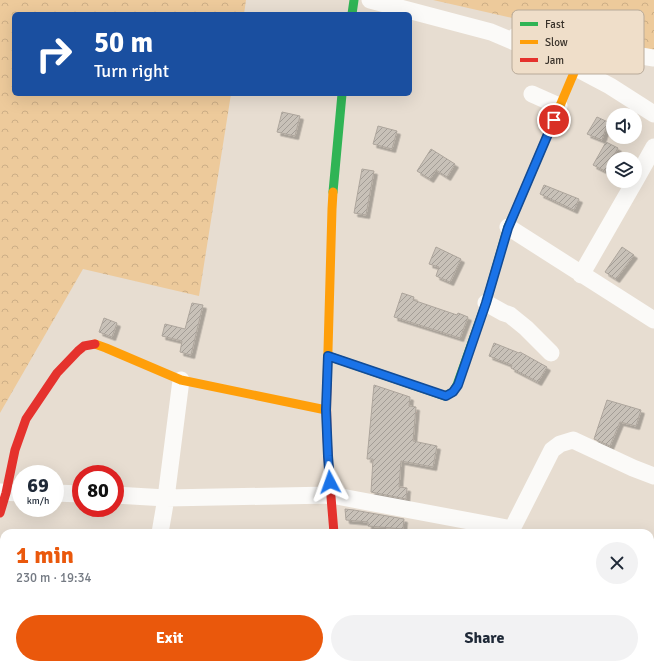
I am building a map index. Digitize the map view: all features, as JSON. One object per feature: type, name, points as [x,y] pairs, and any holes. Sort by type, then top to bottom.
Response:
[{"type":"main road","points":[[352,12],[354,0]]},
{"type":"main road","points":[[328,356],[446,396],[453,392],[458,385],[486,303],[508,228],[573,74]]},
{"type":"main road","points":[[334,529],[330,495],[326,410],[332,209],[342,96]]},
{"type":"main road","points":[[0,513],[9,493],[15,450],[26,419],[57,373],[84,346],[94,344],[106,348],[181,380],[326,410]]},
{"type":"street","points":[[370,0],[490,32],[512,35]]},
{"type":"street","points":[[490,32],[512,41]]},
{"type":"street","points":[[644,56],[654,58]]},
{"type":"street","points":[[587,74],[610,86],[654,114]]},
{"type":"street","points":[[532,94],[559,106]]},
{"type":"street","points":[[642,168],[654,147]]},
{"type":"street","points":[[582,274],[631,188]]},
{"type":"street","points":[[508,228],[654,320]]},
{"type":"street","points":[[486,303],[510,315],[526,328],[551,353]]},
{"type":"street","points":[[161,529],[181,380]]},
{"type":"street","points":[[512,529],[552,450],[560,444],[573,440],[633,468],[654,476]]},
{"type":"street","points":[[124,496],[166,498],[330,495],[501,529]]},
{"type":"green space","points":[[0,0],[246,0],[244,12],[12,12],[12,96],[231,96],[199,296],[83,269],[0,413]]},
{"type":"green space","points":[[433,0],[654,0],[654,50],[644,48],[644,10],[512,10],[512,18]]},
{"type":"building","points":[[282,112],[300,116],[295,136],[277,132]]},
{"type":"building","points":[[597,117],[606,121],[606,128],[602,140],[587,134]]},
{"type":"building","points":[[378,126],[397,131],[392,149],[373,144]]},
{"type":"building","points":[[606,142],[606,144],[610,144],[618,148],[616,152],[606,152],[605,171],[593,165]]},
{"type":"building","points":[[431,149],[455,164],[447,177],[436,170],[430,179],[417,171]]},
{"type":"building","points":[[362,169],[374,171],[366,215],[354,213]]},
{"type":"building","points":[[544,185],[579,199],[574,210],[540,194]]},
{"type":"building","points":[[436,247],[461,259],[450,282],[436,276],[439,267],[429,264]]},
{"type":"building","points":[[622,247],[634,255],[616,279],[605,272]]},
{"type":"building","points":[[402,293],[414,297],[413,300],[457,315],[458,313],[468,317],[460,338],[394,317]]},
{"type":"building","points":[[192,303],[203,305],[191,355],[180,352],[182,341],[162,336],[165,324],[185,329]]},
{"type":"building","points":[[104,318],[117,323],[112,337],[99,332]]},
{"type":"building","points":[[494,343],[519,353],[520,352],[547,367],[538,382],[511,368],[512,365],[489,356]]},
{"type":"building","points":[[374,385],[410,397],[409,406],[416,407],[413,441],[437,446],[433,467],[401,461],[399,487],[407,488],[406,499],[371,492],[373,459],[367,459]]},
{"type":"building","points":[[607,400],[641,410],[636,426],[620,422],[610,446],[594,439]]},
{"type":"building","points":[[345,509],[404,519],[403,529],[368,526],[368,522],[346,520]]},
{"type":"traffic: fast","points":[[352,12],[354,0]]},
{"type":"traffic: fast","points":[[333,192],[342,96]]},
{"type":"traffic: fast","points":[[328,356],[445,396],[453,392],[457,385],[486,303],[508,227],[514,214]]},
{"type":"traffic: slow","points":[[514,214],[573,74]]},
{"type":"traffic: slow","points":[[327,385],[333,192]]},
{"type":"traffic: slow","points":[[95,344],[181,380],[326,410]]},
{"type":"traffic: jam","points":[[0,513],[6,493],[15,450],[26,419],[57,373],[84,346],[95,344]]},
{"type":"traffic: jam","points":[[327,385],[327,441],[334,529]]},
{"type":"route","points":[[330,482],[326,410],[328,356],[446,396],[453,392],[458,385],[486,303],[508,228],[554,120]]}]
